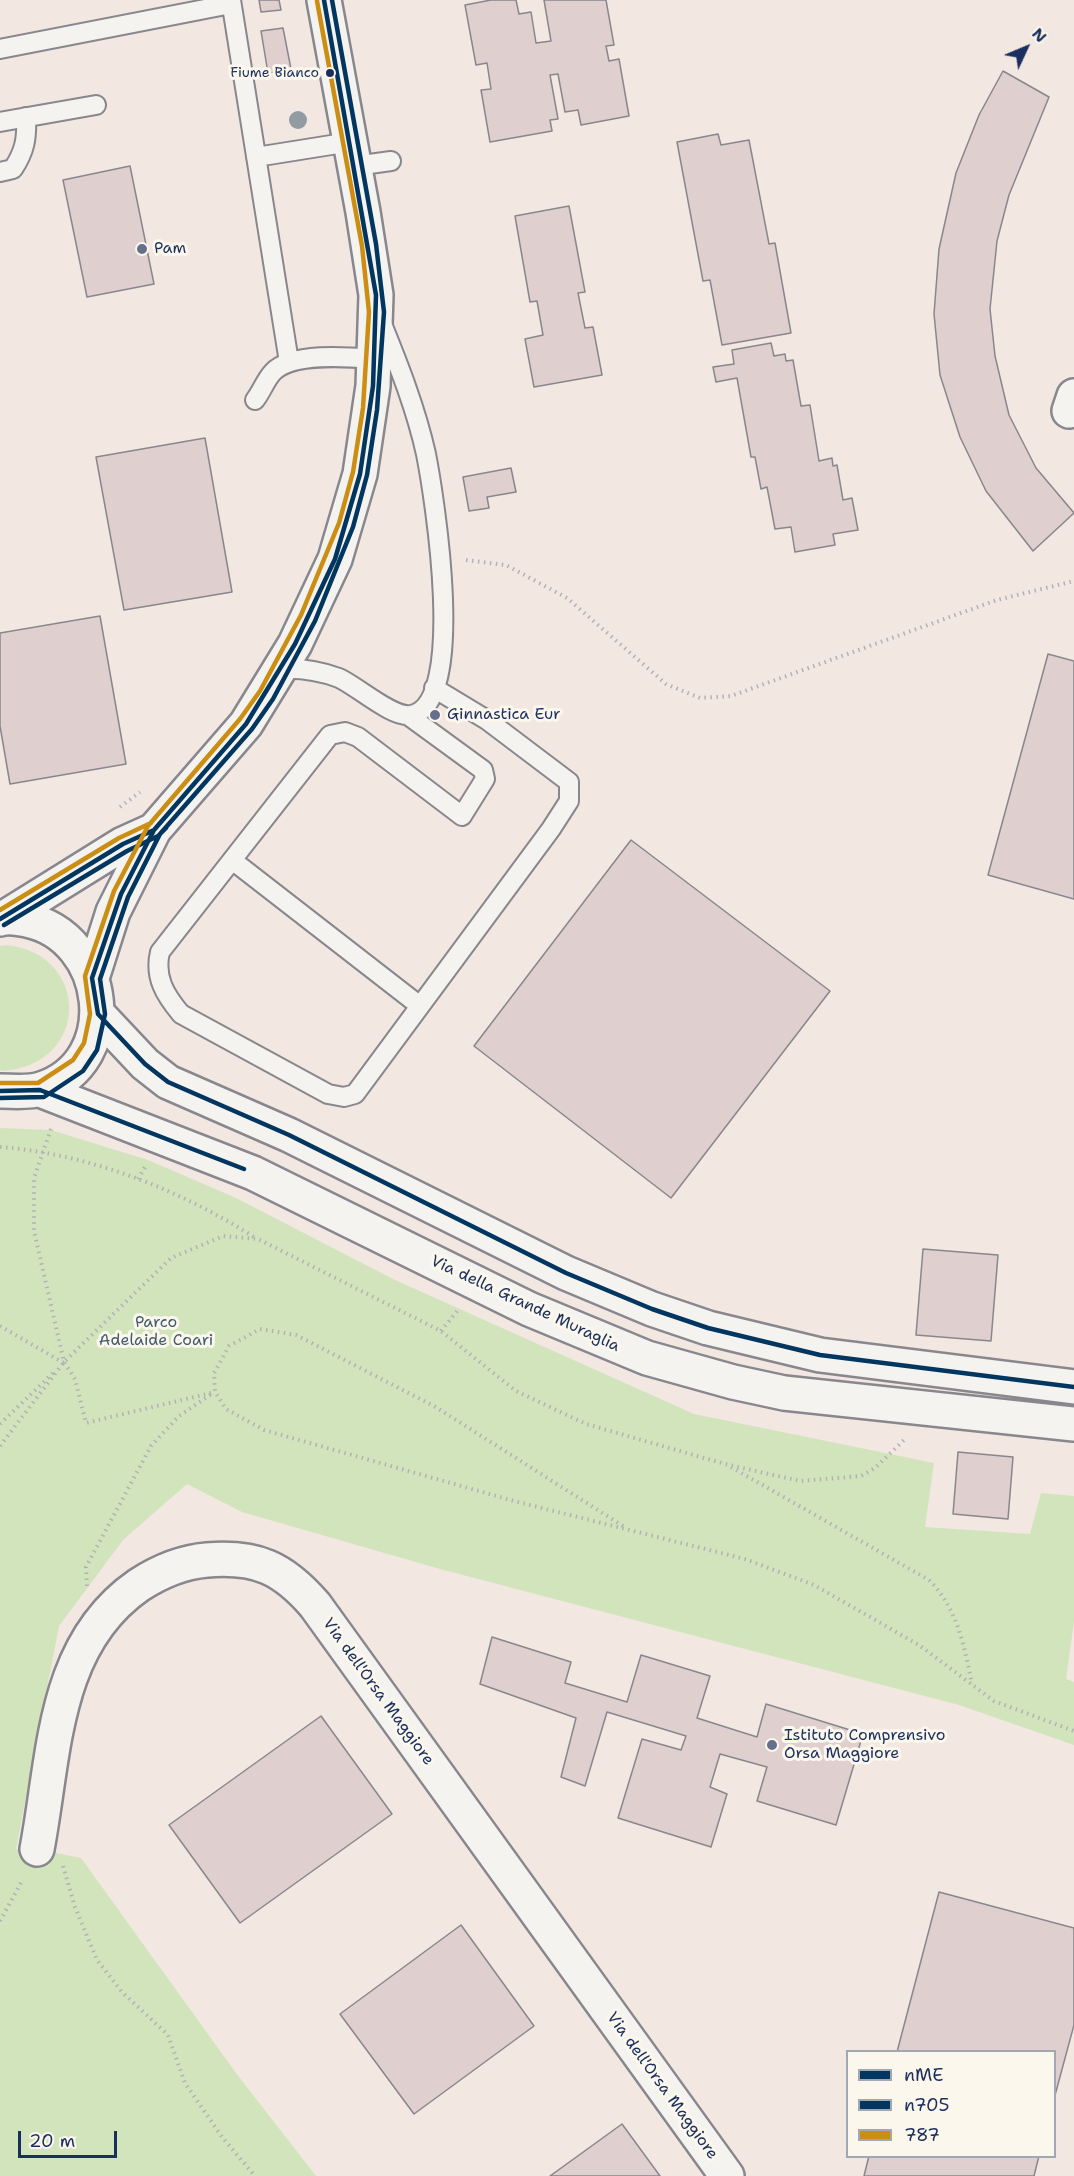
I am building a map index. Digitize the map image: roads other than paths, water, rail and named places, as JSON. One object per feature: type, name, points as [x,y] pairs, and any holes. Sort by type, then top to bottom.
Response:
[{"type":"street","points":[[92,978],[113,912],[154,830],[246,724],[281,669],[321,590],[346,525],[364,449],[375,359],[376,312],[369,244],[324,0]]},
{"type":"street","points":[[2,916],[123,844],[154,830]]},
{"type":"street","points":[[0,1091],[40,1090],[65,1077],[78,1065],[91,1046],[98,1014],[92,978],[82,957],[60,934],[33,921],[2,916]]},
{"type":"street","points":[[98,1014],[144,1064],[168,1082],[298,1140],[566,1273],[652,1309],[708,1328],[820,1355],[1074,1387]]},
{"type":"street","name":"Via della Grande Muraglia","points":[[40,1090],[253,1173],[529,1309],[647,1358],[733,1382],[784,1393],[1074,1424]]},
{"type":"street","name":"Via dell'Orsa Maggiore","points":[[38,1849],[56,1723],[64,1691],[80,1654],[108,1612],[125,1595],[153,1576],[201,1560],[252,1561],[280,1572],[300,1587],[321,1612],[727,2176]]},
{"type":"lane","points":[[0,49],[231,2],[289,362]]},
{"type":"lane","points":[[0,122],[96,105]]},
{"type":"lane","points":[[0,172],[13,169],[21,157],[27,142],[26,117]]},
{"type":"lane","points":[[256,157],[352,154],[391,161]]},
{"type":"lane","points":[[376,312],[403,376],[420,431],[441,557],[443,632],[435,688],[429,703],[421,712],[409,716]]},
{"type":"lane","points":[[255,400],[272,373],[289,362],[351,357],[375,359]]},
{"type":"lane","points":[[281,669],[307,670],[339,678],[396,711],[409,716],[483,770],[485,779],[462,816],[358,737],[345,732],[330,735],[160,952],[156,969],[167,998],[181,1014],[328,1094],[344,1097],[355,1094],[551,829],[569,801],[569,782],[487,720],[435,688]]},
{"type":"lane","points":[[232,860],[420,1006]]},
{"type":"place","name":"Fiume Bianco","points":[[330,73]]},
{"type":"place","name":"Pam","points":[[142,249]]},
{"type":"place","name":"Ginnastica Eur","points":[[435,715]]},
{"type":"place","name":"Istituto Comprensivo Orsa Maggiore","points":[[772,1745]]},
{"type":"park label","name":"Parco Adelaide Coari","points":[[156,1332]]}]
